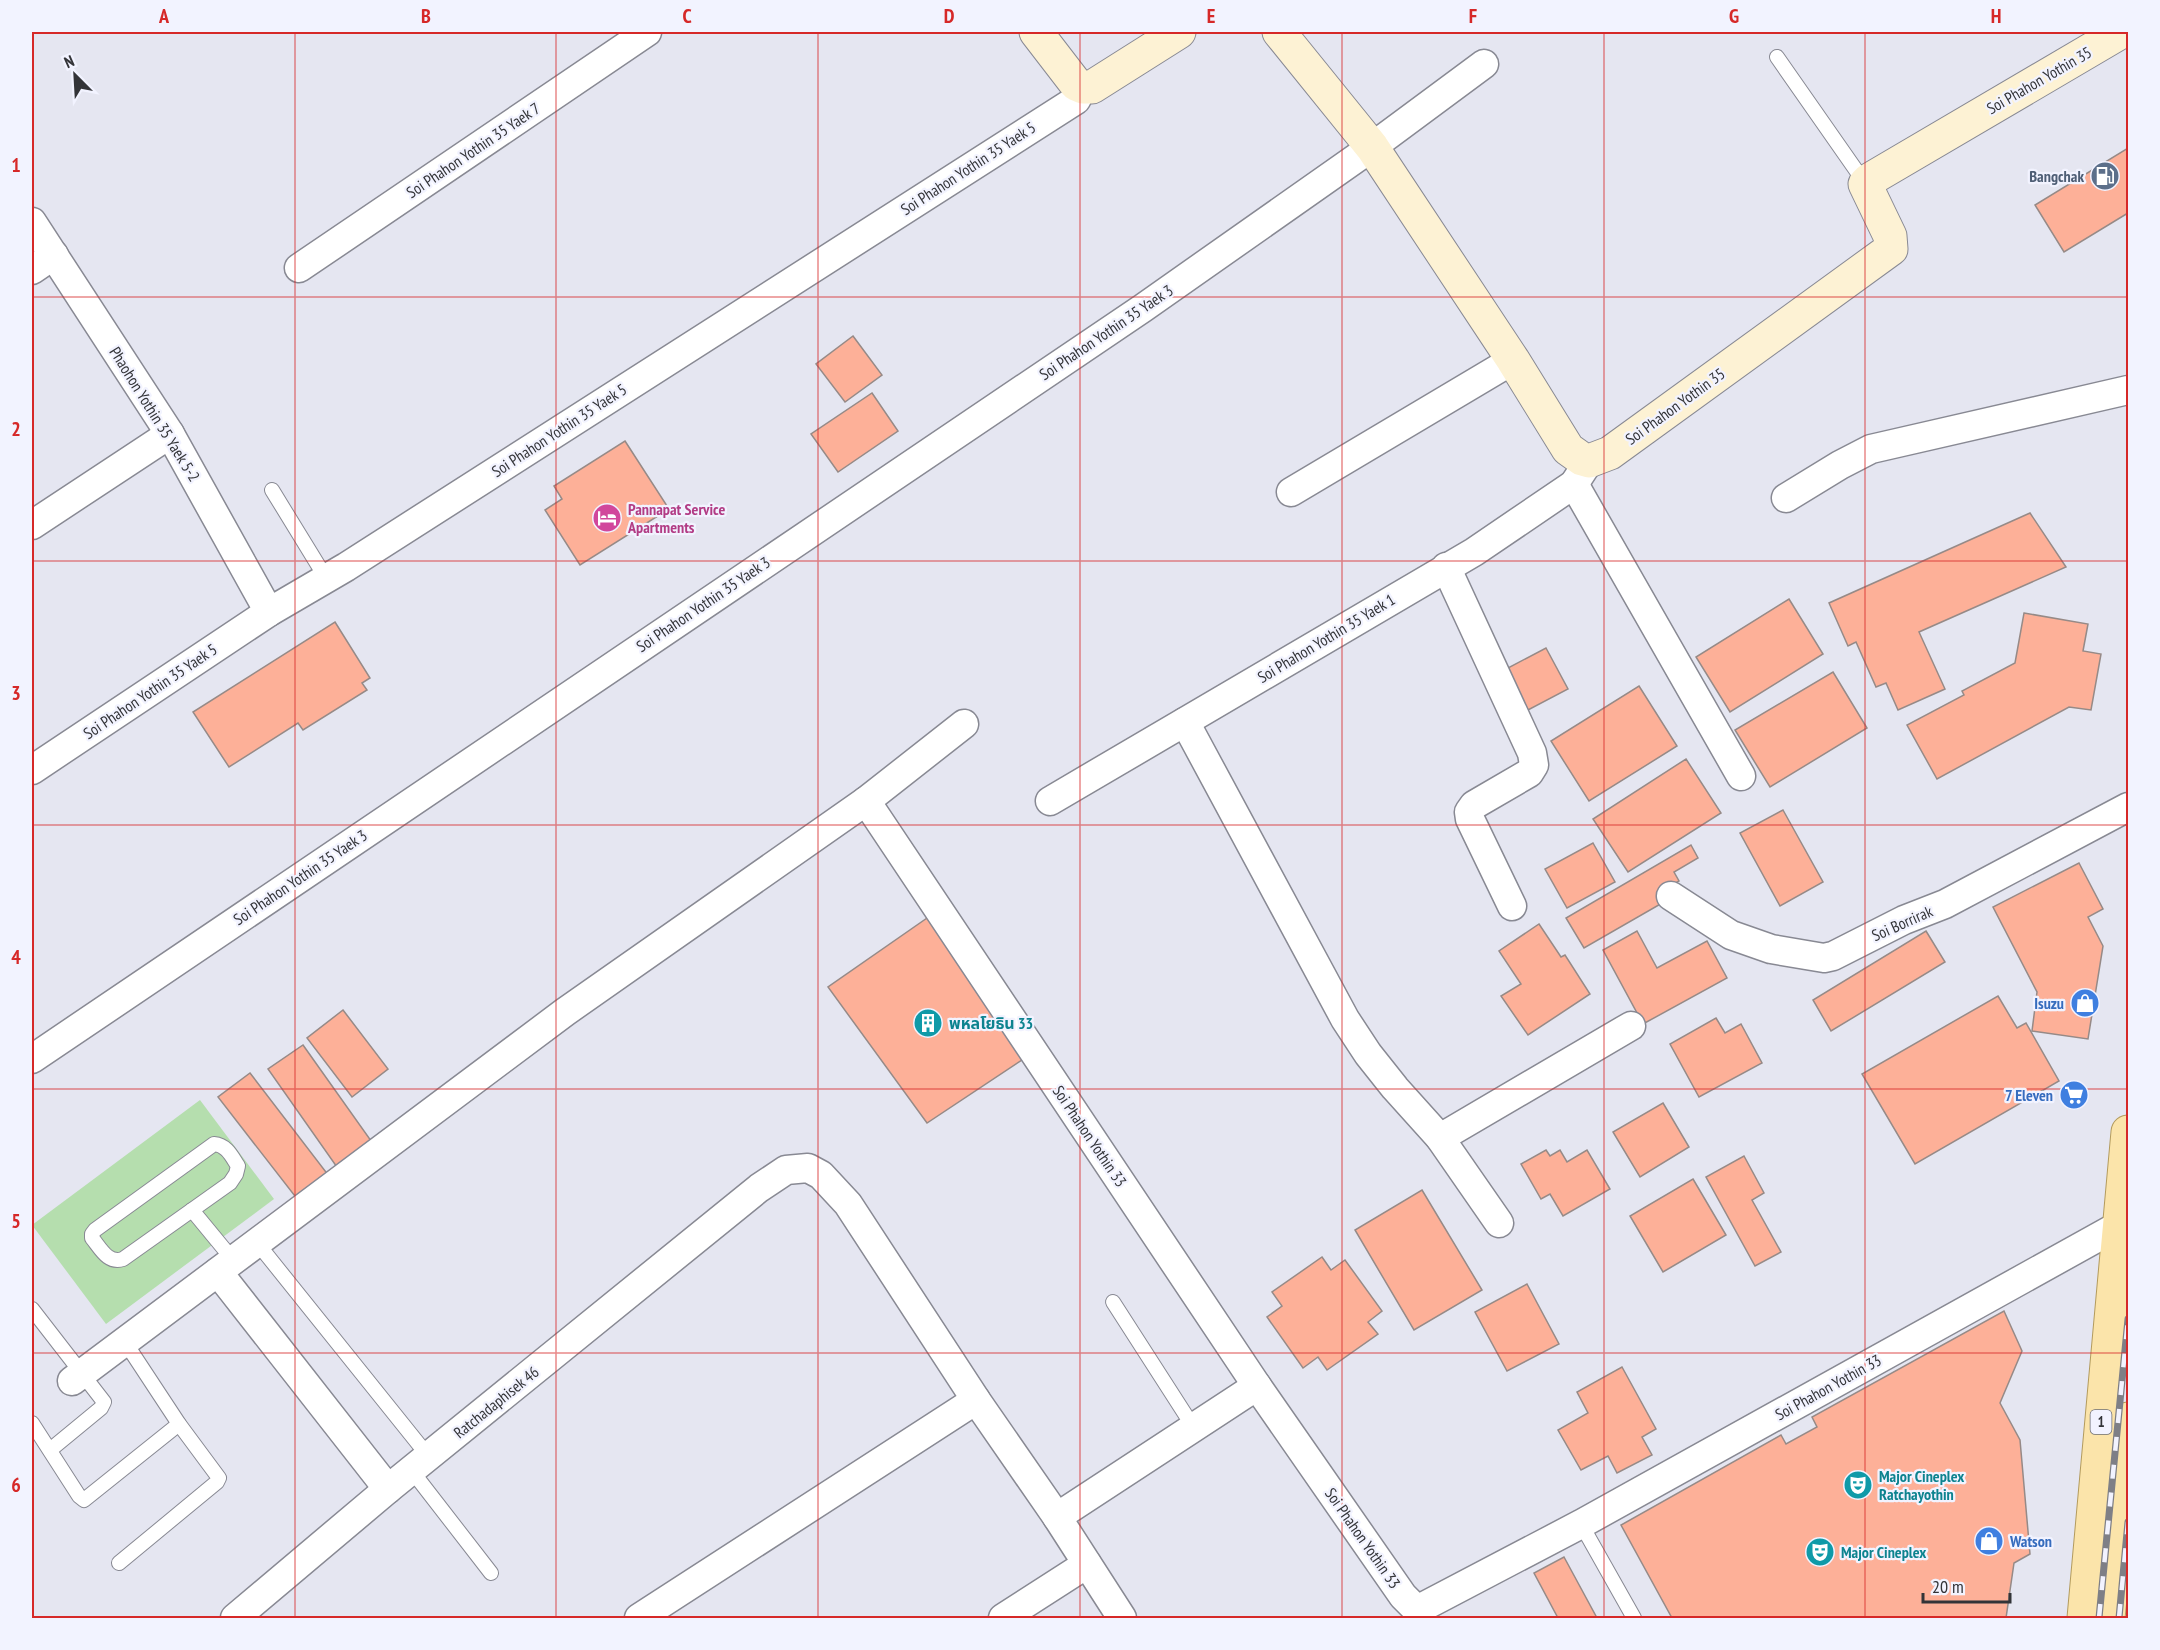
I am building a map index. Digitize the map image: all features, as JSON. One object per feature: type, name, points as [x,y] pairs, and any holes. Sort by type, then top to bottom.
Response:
[{"type":"main road","name":"1","points":[[2084,1618],[2118,1226],[2126,1182],[2128,1132]]},
{"type":"main road","points":[[2108,1618],[2128,1419]]},
{"type":"street","name":"Soi Phahon Yothin 35 Yaek 7","points":[[299,268],[647,32]]},
{"type":"street","points":[[1036,32],[1076,84],[1083,87],[1092,87],[1179,32]]},
{"type":"street","points":[[1279,32],[1372,147],[1513,360],[1568,448],[1582,459],[1582,472],[1741,776]]},
{"type":"street","name":"Soi Phahon Yothin 35","points":[[1582,472],[1891,249],[1890,236],[1865,184],[2114,34]]},
{"type":"street","name":"Soi Phahon Yothin 35 Yaek 3","points":[[32,1059],[1143,308],[1372,147],[1484,64]]},
{"type":"street","name":"Soi Phahon Yothin 35 Yaek 5","points":[[32,770],[269,612],[326,578],[1076,100],[1083,87]]},
{"type":"street","name":"Phaohon Yothin 35 Yaek 5-2","points":[[32,222],[43,262],[170,434],[269,612]]},
{"type":"street","points":[[1291,492],[1513,360]]},
{"type":"street","points":[[1786,498],[1871,449],[2128,390]]},
{"type":"street","points":[[32,525],[170,434]]},
{"type":"street","name":"Soi Phahon Yothin 35 Yaek 1","points":[[1050,801],[1474,552],[1582,472]]},
{"type":"street","points":[[1446,567],[1533,759],[1534,765],[1529,773],[1474,805],[1469,812],[1470,819],[1512,906]]},
{"type":"street","points":[[1185,722],[1345,1019],[1395,1089],[1440,1137],[1499,1223]]},
{"type":"street","points":[[77,1378],[565,1012],[866,801],[964,724]]},
{"type":"street","name":"Soi Phahon Yothin 33","points":[[866,801],[1257,1386],[1403,1596],[1417,1610],[1581,1524],[2118,1226]]},
{"type":"street","name":"Soi Borrirak","points":[[1671,896],[1731,935],[1771,950],[1824,958],[1833,956],[1904,920],[1945,904],[2128,807]]},
{"type":"street","points":[[1440,1137],[1631,1026]]},
{"type":"street","name":"Ratchadaphisek 46","points":[[235,1618],[388,1489],[759,1188],[786,1170],[808,1168],[821,1176],[848,1204],[976,1400],[1057,1516],[1122,1618]]},
{"type":"street","points":[[226,1267],[388,1489]]},
{"type":"street","points":[[1057,1516],[1257,1386]]},
{"type":"street","points":[[639,1618],[976,1400]]},
{"type":"street","points":[[1004,1618],[1087,1564]]},
{"type":"lane","points":[[1777,57],[1865,184]]},
{"type":"lane","points":[[272,490],[326,578]]},
{"type":"lane","points":[[214,1144],[221,1144],[238,1166],[236,1174],[230,1183],[192,1210],[116,1262],[110,1259],[92,1238],[92,1234],[104,1223],[214,1144]]},
{"type":"lane","points":[[192,1210],[226,1267]]},
{"type":"lane","points":[[258,1244],[420,1464],[491,1573]]},
{"type":"lane","points":[[1113,1302],[1194,1428]]},
{"type":"lane","points":[[32,1309],[77,1378],[104,1402],[101,1408],[50,1450]]},
{"type":"lane","points":[[119,1563],[219,1478],[179,1424],[125,1342]]},
{"type":"lane","points":[[32,1423],[79,1496],[84,1500],[179,1424]]},
{"type":"lane","points":[[1581,1524],[1634,1618]]},
{"type":"green space","points":[[200,1100],[274,1199],[106,1324],[32,1225]]},
{"type":"building","name":"Bangchak","points":[[2128,148],[2128,213],[2064,252],[2035,205]]},
{"type":"building","points":[[853,336],[882,375],[845,402],[816,364]]},
{"type":"building","points":[[872,393],[898,431],[838,472],[811,434]]},
{"type":"building","points":[[625,441],[669,509],[580,565],[545,510],[562,499],[554,486]]},
{"type":"building","points":[[2030,513],[2066,567],[1919,632],[1945,689],[1898,710],[1886,683],[1876,687],[1856,642],[1848,646],[1829,603]]},
{"type":"building","points":[[1789,599],[1823,654],[1730,712],[1696,657]]},
{"type":"building","points":[[2024,613],[2088,624],[2083,651],[2101,654],[2091,710],[2069,707],[1937,779],[1907,725],[1964,695],[1962,691],[2015,663]]},
{"type":"building","points":[[335,622],[370,678],[362,683],[367,690],[303,730],[298,723],[229,767],[193,712]]},
{"type":"building","points":[[1546,648],[1568,689],[1528,710],[1506,669]]},
{"type":"building","points":[[1833,672],[1867,728],[1770,787],[1735,730]]},
{"type":"building","points":[[1639,686],[1677,746],[1589,801],[1551,741]]},
{"type":"building","points":[[1686,759],[1721,813],[1628,872],[1593,819]]},
{"type":"building","points":[[1783,810],[1823,882],[1780,906],[1740,833]]},
{"type":"building","points":[[1593,843],[1615,882],[1567,908],[1545,869]]},
{"type":"building","points":[[1691,845],[1698,858],[1674,872],[1679,881],[1658,894],[1664,902],[1584,948],[1566,918]]},
{"type":"building","points":[[2079,863],[2103,909],[2088,917],[2103,946],[2088,1039],[2032,1031],[2037,992],[1993,907]]},
{"type":"building","name":"พหลโยธิน 33","points":[[930,916],[1025,1058],[927,1123],[828,987]]},
{"type":"building","points":[[1539,924],[1561,957],[1565,955],[1590,994],[1528,1035],[1501,996],[1521,984],[1499,951]]},
{"type":"building","points":[[1637,931],[1657,968],[1707,941],[1727,978],[1643,1024],[1603,950]]},
{"type":"building","points":[[1926,931],[1945,962],[1831,1031],[1813,1000]]},
{"type":"building","points":[[1998,996],[2017,1028],[2026,1023],[2059,1081],[1915,1164],[1862,1074]]},
{"type":"building","points":[[343,1010],[388,1069],[352,1097],[307,1038]]},
{"type":"building","points":[[1716,1018],[1725,1033],[1741,1024],[1762,1063],[1699,1097],[1670,1044]]},
{"type":"building","points":[[303,1045],[374,1145],[339,1170],[268,1069]]},
{"type":"building","points":[[250,1073],[329,1176],[298,1200],[218,1097]]},
{"type":"building","points":[[1663,1103],[1689,1147],[1640,1177],[1613,1132]]},
{"type":"building","points":[[1546,1150],[1550,1156],[1560,1150],[1567,1162],[1587,1150],[1610,1189],[1563,1216],[1550,1194],[1541,1199],[1521,1164]]},
{"type":"building","points":[[1744,1156],[1764,1193],[1752,1200],[1781,1252],[1755,1266],[1706,1177]]},
{"type":"building","points":[[1693,1179],[1726,1235],[1663,1272],[1630,1216]]},
{"type":"building","points":[[1422,1190],[1482,1290],[1414,1330],[1355,1230]]},
{"type":"building","points":[[1322,1257],[1331,1270],[1345,1260],[1382,1311],[1368,1322],[1378,1334],[1327,1370],[1318,1357],[1303,1368],[1267,1317],[1282,1306],[1272,1292]]},
{"type":"building","points":[[1527,1284],[1559,1344],[1507,1371],[1475,1312]]},
{"type":"building","name":"Major Cineplex Ratchayothin","points":[[2004,1311],[2022,1351],[2000,1403],[2020,1440],[2030,1554],[2014,1563],[2006,1618],[1672,1618],[1621,1525],[1781,1435],[1786,1444],[1817,1427],[1812,1417]]},
{"type":"building","points":[[1622,1367],[1656,1429],[1642,1437],[1652,1455],[1617,1473],[1608,1456],[1581,1470],[1558,1430],[1588,1413],[1577,1392]]},
{"type":"building","points":[[1564,1557],[1597,1618],[1558,1618],[1534,1573]]},
{"type":"railway","points":[[2099,1618],[2128,1319]]},
{"type":"railway","points":[[2119,1618],[2128,1522]]},
{"type":"place","name":"Bangchak","points":[[2105,176]]},
{"type":"place","name":"Pannapat Service Apartments","points":[[607,518]]},
{"type":"place","name":"Isuzu","points":[[2085,1003]]},
{"type":"place","name":"พหลโยธิน 33","points":[[928,1023]]},
{"type":"place","name":"7 Eleven","points":[[2074,1095]]},
{"type":"place","name":"Major Cineplex Ratchayothin","points":[[1858,1485]]},
{"type":"place","name":"Watson","points":[[1989,1541]]},
{"type":"place","name":"Major Cineplex","points":[[1820,1552]]}]
